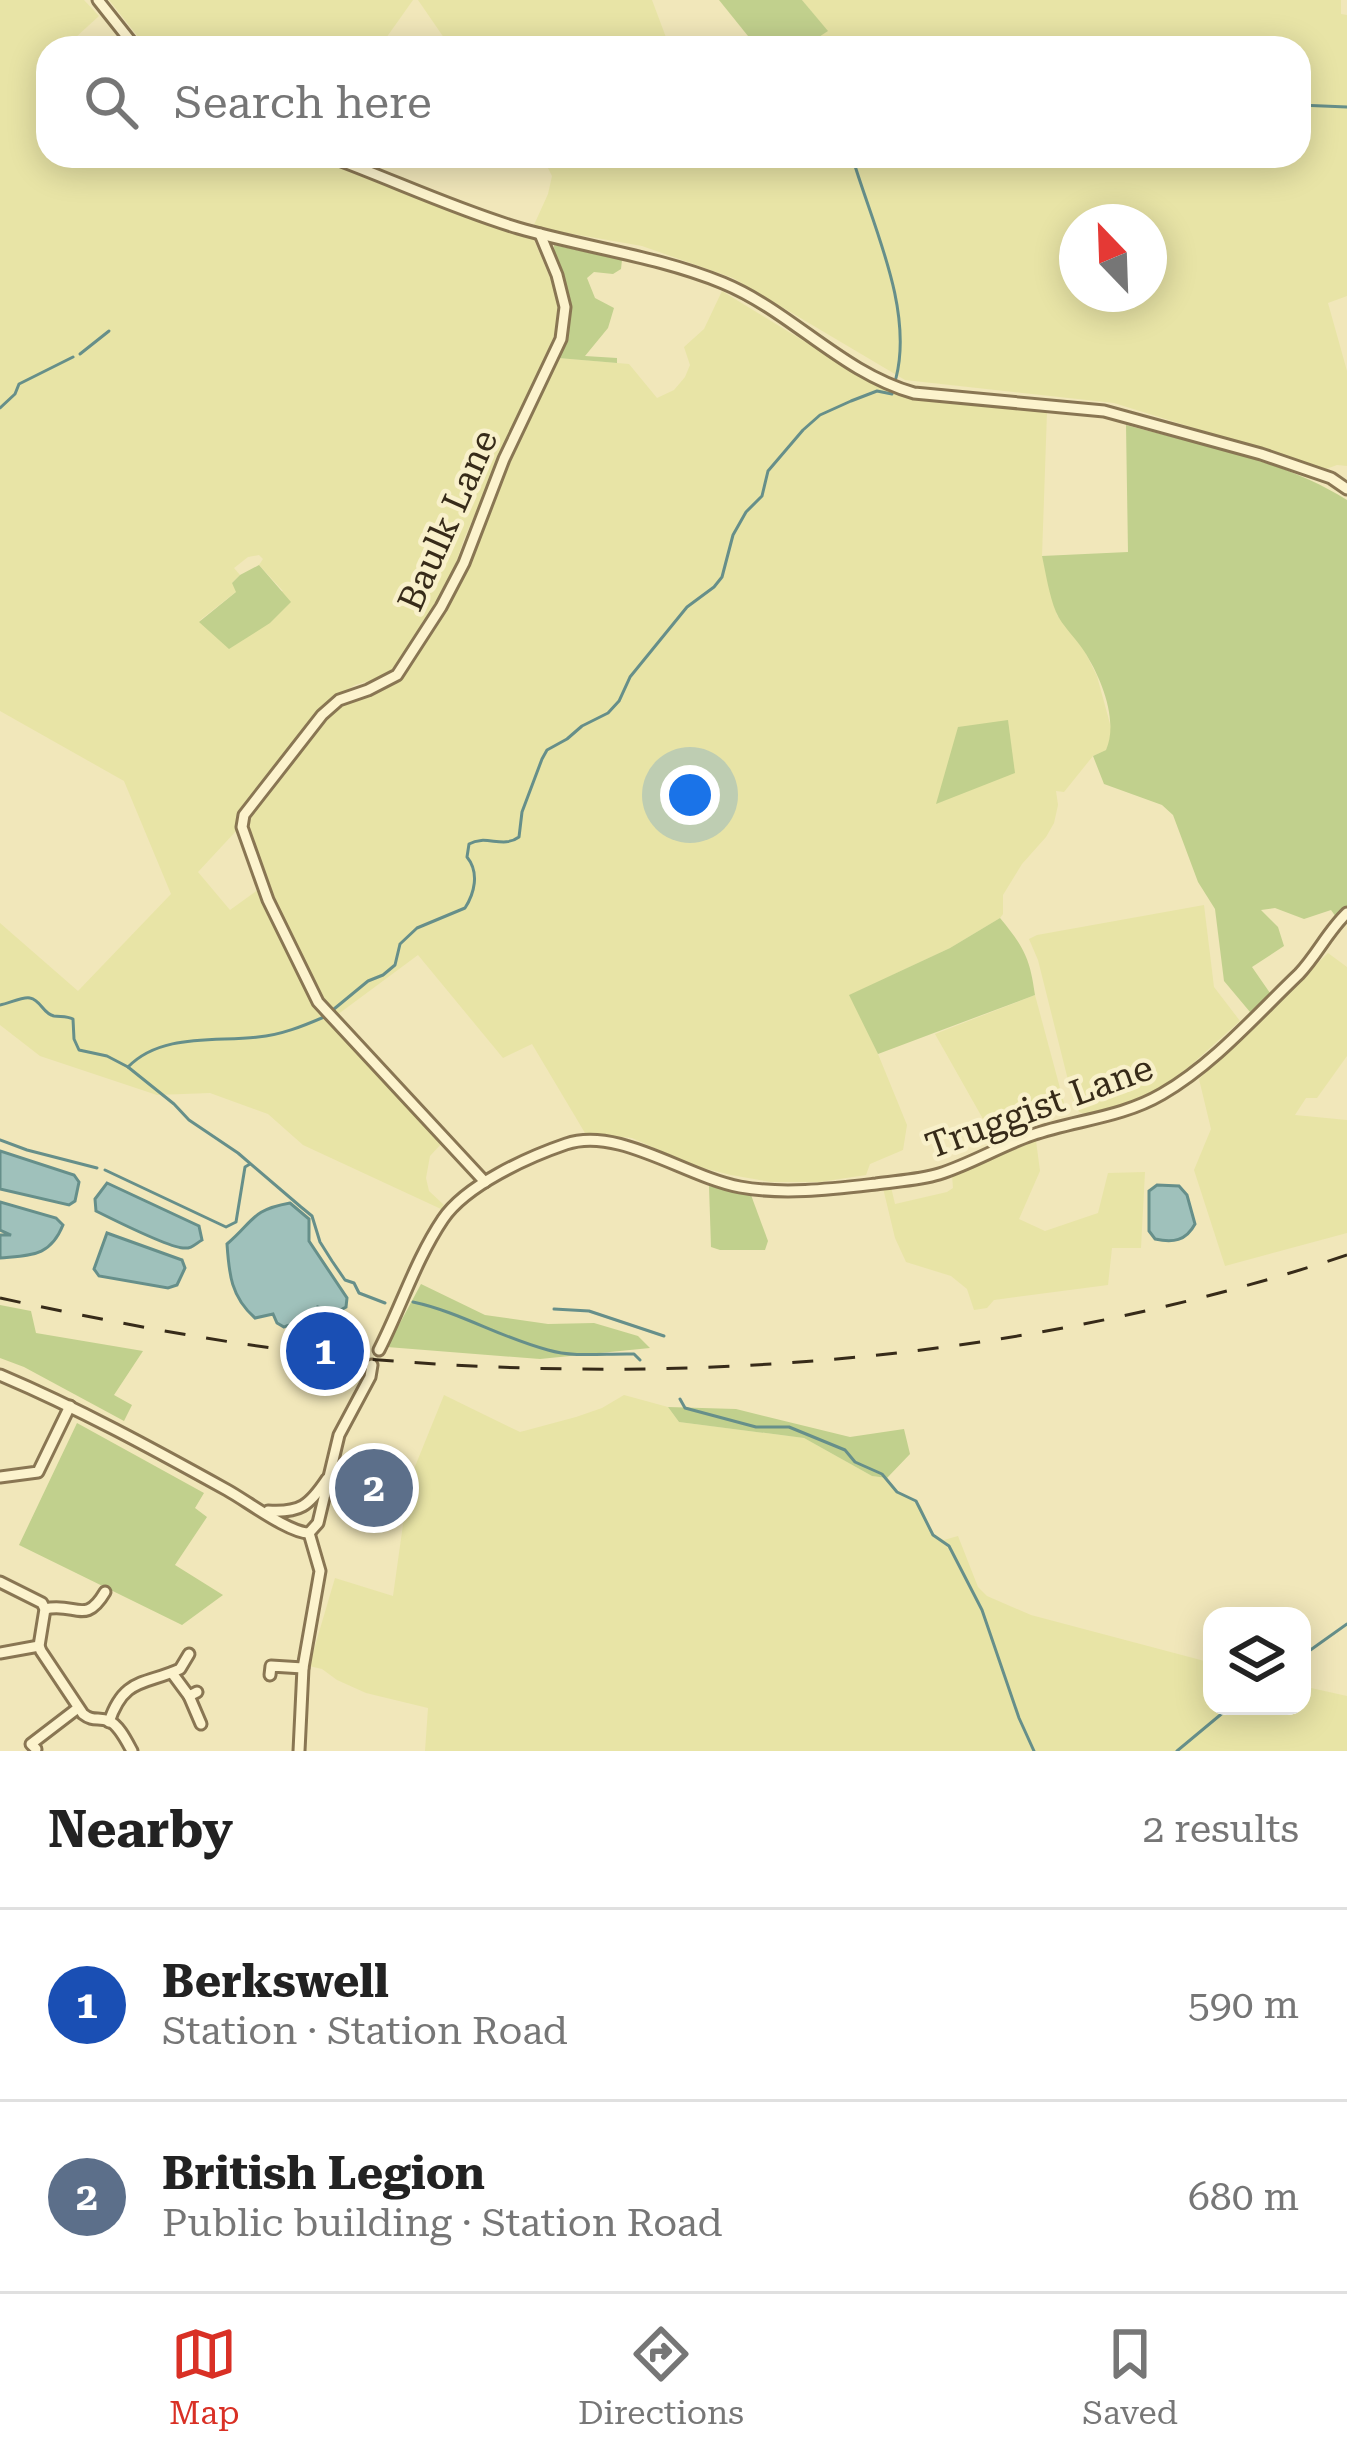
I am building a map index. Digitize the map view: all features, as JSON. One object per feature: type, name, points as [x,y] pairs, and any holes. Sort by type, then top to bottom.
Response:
[{"type":"street","points":[[98,0],[126,36]]},
{"type":"street","points":[[359,168],[503,223],[644,257],[726,284],[892,387],[1104,411],[1261,454],[1347,488]]},
{"type":"street","name":"Baulk Lane","points":[[485,1183],[318,1002],[268,900],[242,827],[244,815],[322,715],[339,700],[397,676],[441,608],[561,339],[565,307],[540,234]]},
{"type":"street","name":"Truggist Lane","points":[[379,1350],[445,1216],[485,1183],[568,1143],[622,1144],[695,1174],[747,1188],[814,1190],[934,1175],[1032,1135],[1131,1109],[1160,1096],[1201,1066],[1299,974],[1347,913]]},
{"type":"street","points":[[0,1375],[70,1406],[302,1534],[316,1529],[339,1435],[372,1365]]},
{"type":"street","points":[[0,1477],[38,1472],[70,1406]]},
{"type":"street","points":[[294,1529],[291,1521],[299,1509],[330,1475]]},
{"type":"street","points":[[264,1510],[314,1510],[318,1518]]},
{"type":"street","points":[[299,1751],[303,1668],[320,1571],[310,1533]]},
{"type":"street","points":[[0,1582],[38,1598],[45,1609],[39,1646],[78,1708],[92,1721],[110,1721]]},
{"type":"street","points":[[45,1609],[61,1606],[87,1612],[105,1592]]},
{"type":"street","points":[[0,1653],[39,1646]]},
{"type":"street","points":[[110,1721],[124,1693],[180,1669],[189,1654]]},
{"type":"street","points":[[271,1667],[303,1668]]},
{"type":"street","points":[[172,1673],[193,1694],[201,1724]]},
{"type":"street","points":[[36,1749],[31,1744],[78,1708]]},
{"type":"street","points":[[110,1721],[132,1751]]},
{"type":"shaded area","points":[[0,0],[84,0],[99,16],[77,36],[36,36],[36,168],[343,168],[534,240],[556,292],[561,320],[464,539],[448,586],[394,670],[325,703],[240,813],[237,830],[198,872],[230,910],[259,889],[314,1003],[443,1142],[430,1156],[426,1178],[429,1191],[444,1205],[441,1209],[303,1145],[268,1114],[210,1093],[157,1095],[40,1056],[0,1025],[0,923],[78,991],[171,894],[124,781],[0,711]],"holes":[[[259,555],[263,559],[259,565],[283,591],[199,621],[237,591],[232,583],[240,575],[234,568]]]},
{"type":"shaded area","points":[[109,0],[413,0],[388,36],[137,36]]},
{"type":"shaded area","points":[[418,0],[652,0],[666,36],[443,36]]},
{"type":"shaded area","points":[[802,0],[1341,0],[1341,14],[1347,15],[1347,296],[1328,303],[1347,371],[1347,466],[1326,469],[1114,403],[905,380],[733,278],[642,246],[533,227],[548,194],[552,176],[548,168],[1311,168],[1311,36],[820,36],[827,31]]},
{"type":"shaded area","points":[[722,291],[879,387],[905,397],[1047,412],[1042,556],[1057,615],[1097,676],[1113,735],[1106,750],[1093,756],[1064,792],[1056,791],[1054,823],[1003,895],[1000,918],[950,948],[850,995],[907,1125],[903,1150],[870,1164],[866,1175],[820,1182],[771,1182],[731,1175],[695,1166],[632,1138],[585,1133],[532,1044],[503,1058],[418,955],[337,1015],[306,974],[247,831],[251,812],[322,720],[341,703],[393,685],[447,612],[513,451],[558,358],[629,364],[657,398],[674,390],[685,377],[690,365],[684,347],[704,329]]},
{"type":"shaded area","points":[[1204,905],[1214,987],[1240,1021],[1160,1088],[1121,1105],[1081,1113],[1075,1108],[1029,939]]},
{"type":"shaded area","points":[[1328,953],[1347,967],[1347,1056],[1317,1098],[1306,1098],[1295,1115],[1347,1120],[1347,1233],[1225,1266],[1194,1170],[1211,1129],[1199,1079]]},
{"type":"shaded area","points":[[1035,995],[1064,1103],[1045,1119],[996,1142],[935,1034]]},
{"type":"shaded area","points":[[1036,1141],[1040,1171],[1019,1219],[1045,1231],[1098,1213],[1108,1173],[1145,1172],[1141,1248],[1112,1248],[1108,1285],[994,1300],[987,1308],[974,1310],[967,1289],[951,1276],[906,1262],[883,1188],[891,1187],[895,1204],[947,1192],[953,1188],[952,1175]]},
{"type":"shaded area","points":[[444,1395],[520,1432],[602,1408],[624,1395],[668,1407],[679,1422],[804,1438],[872,1476],[887,1478],[897,1491],[921,1506],[933,1535],[944,1540],[958,1536],[978,1587],[987,1596],[1031,1615],[1203,1661],[1203,1715],[1311,1715],[1311,1688],[1347,1696],[1347,1751],[425,1751],[428,1708],[366,1693],[309,1666],[335,1578],[393,1596],[414,1469]]},
{"type":"green space","points":[[719,0],[802,0],[828,31],[820,36],[748,36]]},
{"type":"green space","points":[[554,245],[622,260],[621,269],[613,274],[594,272],[587,278],[595,298],[614,308],[608,328],[585,356],[617,358],[617,363],[558,358],[569,312]]},
{"type":"green space","points":[[1126,425],[1268,464],[1347,500],[1347,907],[1336,917],[1331,910],[1304,919],[1275,908],[1261,910],[1278,927],[1284,946],[1252,967],[1270,993],[1250,1012],[1224,981],[1215,909],[1198,882],[1173,815],[1162,805],[1104,784],[1093,756],[1106,750],[1109,738],[1106,699],[1081,646],[1056,612],[1046,577],[1042,556],[1128,552]]},
{"type":"green space","points":[[259,565],[291,602],[270,623],[229,649],[199,622],[236,592],[232,583],[240,575]]},
{"type":"green space","points":[[1008,720],[1015,773],[936,804],[958,727]]},
{"type":"green space","points":[[1000,918],[1025,954],[1035,995],[878,1054],[849,995],[950,948]]},
{"type":"green space","points":[[709,1186],[751,1195],[768,1241],[765,1250],[711,1247]]},
{"type":"green space","points":[[421,1284],[485,1315],[548,1324],[594,1323],[638,1336],[650,1348],[540,1359],[387,1347]]},
{"type":"green space","points":[[0,1305],[31,1311],[36,1333],[143,1351],[114,1395],[132,1405],[124,1421],[0,1358]]},
{"type":"green space","points":[[668,1407],[736,1409],[850,1437],[904,1429],[910,1454],[887,1478],[872,1476],[804,1438],[679,1422]]},
{"type":"green space","points":[[77,1423],[204,1493],[195,1508],[207,1517],[175,1565],[223,1595],[182,1625],[19,1545]]},
{"type":"water","points":[[0,1151],[74,1175],[79,1182],[75,1201],[69,1205],[0,1189]]},
{"type":"water","points":[[107,1183],[199,1226],[202,1240],[189,1248],[176,1246],[96,1211],[95,1199]]},
{"type":"water","points":[[1157,1185],[1179,1186],[1187,1195],[1195,1224],[1183,1237],[1155,1239],[1149,1231],[1149,1191]]},
{"type":"water","points":[[0,1202],[56,1218],[63,1225],[46,1249],[0,1258],[0,1235],[11,1235],[0,1230]]},
{"type":"water","points":[[290,1203],[309,1219],[309,1241],[347,1298],[346,1307],[335,1313],[318,1307],[317,1320],[284,1327],[273,1314],[255,1318],[241,1302],[230,1275],[227,1244],[260,1213]]},
{"type":"water","points":[[107,1233],[182,1260],[185,1268],[177,1285],[168,1288],[99,1276],[94,1269]]},
{"type":"waterway","points":[[1311,106],[1347,107]]},
{"type":"waterway","points":[[856,168],[895,294],[900,351],[896,378]]},
{"type":"waterway","points":[[80,354],[109,331]]},
{"type":"waterway","points":[[0,408],[19,384],[73,357]]},
{"type":"waterway","points":[[334,1009],[395,965],[400,944],[417,928],[465,908],[474,883],[467,857],[469,844],[519,837],[522,812],[547,750],[608,713],[630,677],[687,607],[714,587],[722,577],[733,535],[762,496],[768,471],[803,430],[820,415],[851,401],[877,391],[892,394]]},
{"type":"waterway","points":[[0,1005],[30,998],[50,1015],[73,1019],[79,1050],[128,1067],[189,1120],[238,1153],[312,1216],[320,1242],[345,1280],[354,1283],[359,1293],[385,1303]]},
{"type":"waterway","points":[[128,1067],[141,1056],[172,1044],[267,1036],[324,1017]]},
{"type":"waterway","points":[[0,1140],[97,1168]]},
{"type":"waterway","points":[[105,1170],[226,1227],[236,1222],[245,1167],[250,1164]]},
{"type":"waterway","points":[[413,1302],[548,1350],[634,1354],[640,1360]]},
{"type":"waterway","points":[[554,1309],[589,1311],[664,1336]]},
{"type":"waterway","points":[[680,1399],[685,1408],[756,1427],[789,1427],[845,1450],[855,1462],[882,1474],[897,1492],[916,1501],[933,1535],[949,1546],[982,1610],[1034,1751]]},
{"type":"waterway","points":[[1311,1650],[1347,1624]]},
{"type":"waterway","points":[[1177,1751],[1220,1715]]},
{"type":"railway","points":[[0,1298],[183,1334],[368,1359],[491,1367],[739,1366],[986,1341],[1108,1319],[1347,1255]]},
{"type":"place","name":"Berkswell","points":[[325,1351]]},
{"type":"place","name":"British Legion","points":[[374,1488]]}]
